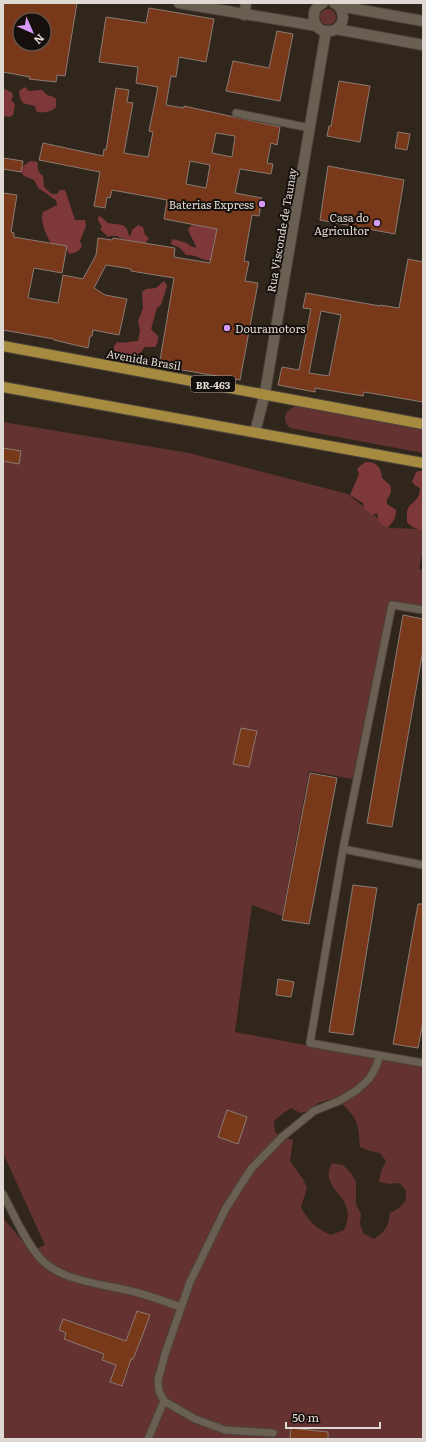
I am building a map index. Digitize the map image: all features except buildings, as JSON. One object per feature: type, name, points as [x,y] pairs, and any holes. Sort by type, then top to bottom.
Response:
[{"type":"main road","name":"Avenida Brasil","points":[[3,346],[423,424]]},
{"type":"main road","points":[[3,387],[423,463]]},
{"type":"street","points":[[179,3],[423,45]]},
{"type":"street","points":[[244,15],[246,3]]},
{"type":"street","points":[[317,26],[314,21],[314,14],[320,3]]},
{"type":"street","points":[[336,4],[423,21]]},
{"type":"street","name":"Rua Visconde de Taunay","points":[[256,432],[265,394],[310,128],[331,30],[341,24],[343,18],[342,12],[336,4]]},
{"type":"lane","points":[[236,113],[310,128]]},
{"type":"lane","points":[[423,610],[392,605],[343,849],[310,1042],[423,1063]]},
{"type":"lane","points":[[343,849],[423,866]]},
{"type":"lane","points":[[273,1433],[225,1430],[195,1419],[164,1401],[159,1392],[158,1380],[165,1354],[190,1282],[226,1208],[251,1169],[282,1137],[314,1111],[339,1101],[357,1090],[368,1079],[376,1067],[380,1055]]},
{"type":"lane","points":[[3,1194],[20,1227],[39,1258],[53,1270],[91,1283],[135,1292],[181,1308]]},
{"type":"lane","points":[[148,1439],[164,1401]]},
{"type":"shaded area","points":[[328,9],[335,14],[336,17],[331,24],[328,25],[321,20],[320,17],[325,10]]},
{"type":"shaded area","points":[[25,87],[29,91],[42,90],[47,95],[54,97],[56,99],[56,107],[47,112],[41,112],[36,111],[35,106],[23,103],[19,91]]},
{"type":"shaded area","points":[[5,89],[12,92],[13,97],[11,99],[15,105],[13,115],[10,117],[3,116],[3,90]]},
{"type":"shaded area","points":[[30,161],[38,162],[39,172],[43,176],[44,187],[52,194],[57,194],[60,190],[65,190],[75,220],[85,220],[86,226],[80,241],[82,246],[75,252],[69,254],[67,249],[52,245],[48,238],[44,228],[42,215],[43,212],[57,205],[56,200],[39,189],[34,180],[24,176],[21,172],[22,167]]},
{"type":"shaded area","points":[[100,216],[108,223],[123,225],[127,229],[129,236],[131,235],[132,230],[138,225],[143,227],[145,235],[149,238],[145,244],[135,243],[123,238],[121,239],[117,236],[108,237],[100,229],[102,227],[98,217]]},
{"type":"shaded area","points":[[192,225],[215,227],[218,230],[213,244],[217,248],[211,261],[192,255],[186,255],[180,248],[171,244],[172,239],[184,242],[196,248],[188,229]]},
{"type":"shaded area","points":[[164,281],[167,286],[161,305],[157,308],[151,329],[158,336],[158,342],[155,347],[145,347],[135,357],[126,357],[116,354],[114,352],[114,346],[117,342],[125,343],[138,341],[140,331],[138,321],[143,308],[142,292],[146,289],[156,288]]},
{"type":"shaded area","points":[[296,406],[423,430],[423,453],[290,428],[285,419],[289,410]]},
{"type":"shaded area","points":[[3,422],[189,453],[348,494],[390,528],[423,529],[423,550],[419,569],[423,570],[423,610],[390,602],[358,780],[309,771],[282,916],[252,905],[235,1032],[423,1067],[423,1439],[3,1439],[3,1218],[31,1251],[45,1245],[3,1153]],"holes":[[[328,1100],[339,1101],[350,1112],[356,1121],[359,1131],[360,1147],[380,1153],[386,1161],[381,1171],[379,1182],[389,1184],[399,1183],[406,1190],[406,1200],[399,1208],[390,1213],[386,1228],[374,1239],[364,1234],[360,1224],[361,1214],[356,1204],[356,1182],[351,1173],[343,1165],[332,1163],[329,1172],[329,1179],[345,1203],[347,1219],[344,1230],[331,1235],[321,1230],[309,1220],[301,1207],[307,1188],[303,1179],[290,1161],[293,1140],[282,1137],[275,1132],[274,1121],[291,1108],[300,1113],[310,1111],[318,1103]]]},
{"type":"shaded area","points":[[366,462],[373,463],[378,466],[381,471],[382,478],[390,485],[391,492],[387,499],[387,504],[396,510],[396,513],[392,523],[388,527],[381,524],[377,513],[372,515],[364,508],[363,503],[350,495],[359,474],[357,469]]},
{"type":"shaded area","points":[[423,470],[423,530],[414,528],[407,522],[407,511],[420,493],[420,488],[412,482],[416,472]]},
{"type":"place","name":"Baterias Express","points":[[262,204]]},
{"type":"place","name":"Casa do Agricultor","points":[[377,223]]},
{"type":"place","name":"Douramotors","points":[[227,328]]}]
